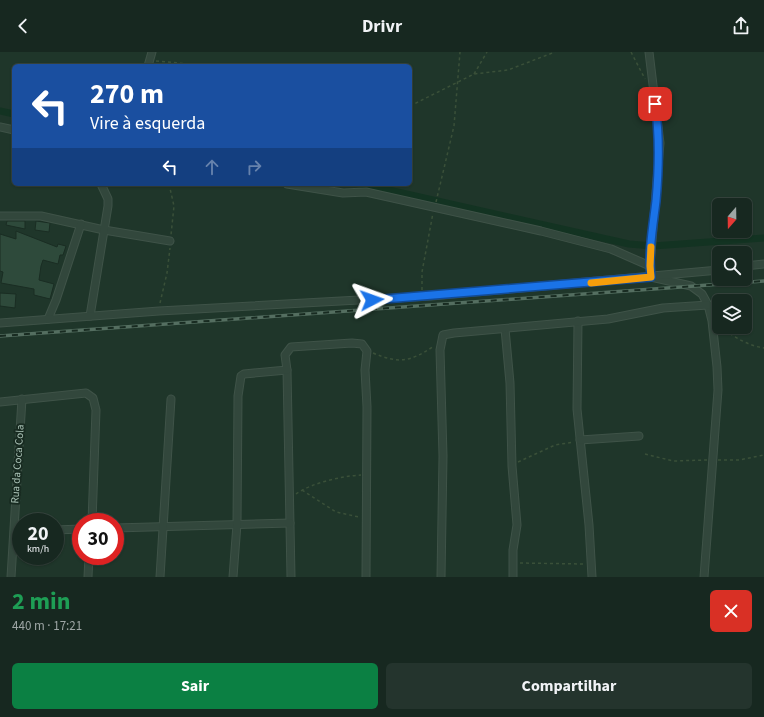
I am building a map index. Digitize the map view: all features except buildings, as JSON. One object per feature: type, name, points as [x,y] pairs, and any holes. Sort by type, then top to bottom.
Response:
[{"type":"street","points":[[148,63],[152,52]]},
{"type":"street","points":[[649,52],[660,142],[650,266],[651,277]]},
{"type":"street","points":[[0,127],[12,130]]},
{"type":"street","points":[[90,316],[108,199],[102,186]]},
{"type":"street","points":[[300,186],[343,193],[366,192],[434,207],[611,249],[650,266]]},
{"type":"street","points":[[0,216],[41,216],[104,230],[170,241]]},
{"type":"street","points":[[48,319],[56,300],[81,224]]},
{"type":"street","points":[[752,265],[764,264]]},
{"type":"street","points":[[0,323],[90,316],[422,296],[712,271]]},
{"type":"street","points":[[651,277],[691,286],[704,296],[708,305],[718,379],[714,461],[704,577]]},
{"type":"street","points":[[441,577],[443,456],[440,342],[442,337],[447,334],[608,319],[663,308],[708,305]]},
{"type":"street","points":[[578,321],[576,390],[592,577]]},
{"type":"street","points":[[504,329],[510,383],[512,466],[517,525],[512,562],[513,577]]},
{"type":"street","points":[[291,577],[286,355],[291,347],[352,343],[362,344],[367,351],[365,370],[367,474],[366,577]]},
{"type":"street","points":[[233,577],[237,524],[238,396],[240,378],[244,374],[287,370]]},
{"type":"street","points":[[0,402],[86,393],[93,398],[96,410],[92,513]]},
{"type":"street","name":"Rua da Coca Cola","points":[[14,513],[22,399]]},
{"type":"street","points":[[160,577],[171,399]]},
{"type":"street","points":[[580,440],[639,436]]},
{"type":"street","points":[[124,528],[290,523]]},
{"type":"street","name":"Rua da Coca Cola","points":[[11,577],[12,554]]},
{"type":"street","points":[[88,577],[89,565]]},
{"type":"path","points":[[422,296],[422,272],[434,207],[454,126],[460,52]]},
{"type":"path","points":[[474,74],[487,52]]},
{"type":"path","points":[[412,105],[474,74],[508,70],[555,52]]},
{"type":"path","points":[[631,52],[646,80]]},
{"type":"path","points":[[148,63],[169,64]]},
{"type":"path","points":[[731,334],[757,347],[764,348]]},
{"type":"path","points":[[367,351],[398,361],[412,359],[440,342]]},
{"type":"path","points":[[512,466],[555,445],[580,440]]},
{"type":"path","points":[[645,454],[673,461],[739,460],[764,455]]},
{"type":"path","points":[[290,499],[302,490],[347,475],[367,474]]},
{"type":"path","points":[[302,490],[336,512],[360,517],[367,515]]},
{"type":"path","points":[[512,562],[556,565],[592,564]]},
{"type":"waterway","points":[[0,111],[12,114]]},
{"type":"waterway","points":[[371,186],[629,244],[653,246],[764,238]]},
{"type":"railway","points":[[0,336],[764,281]]},
{"type":"slow traffic","points":[[591,283],[651,277],[651,247]]},
{"type":"route","points":[[372,300],[545,287],[651,277],[650,256],[658,180],[660,142],[655,104]]}]
